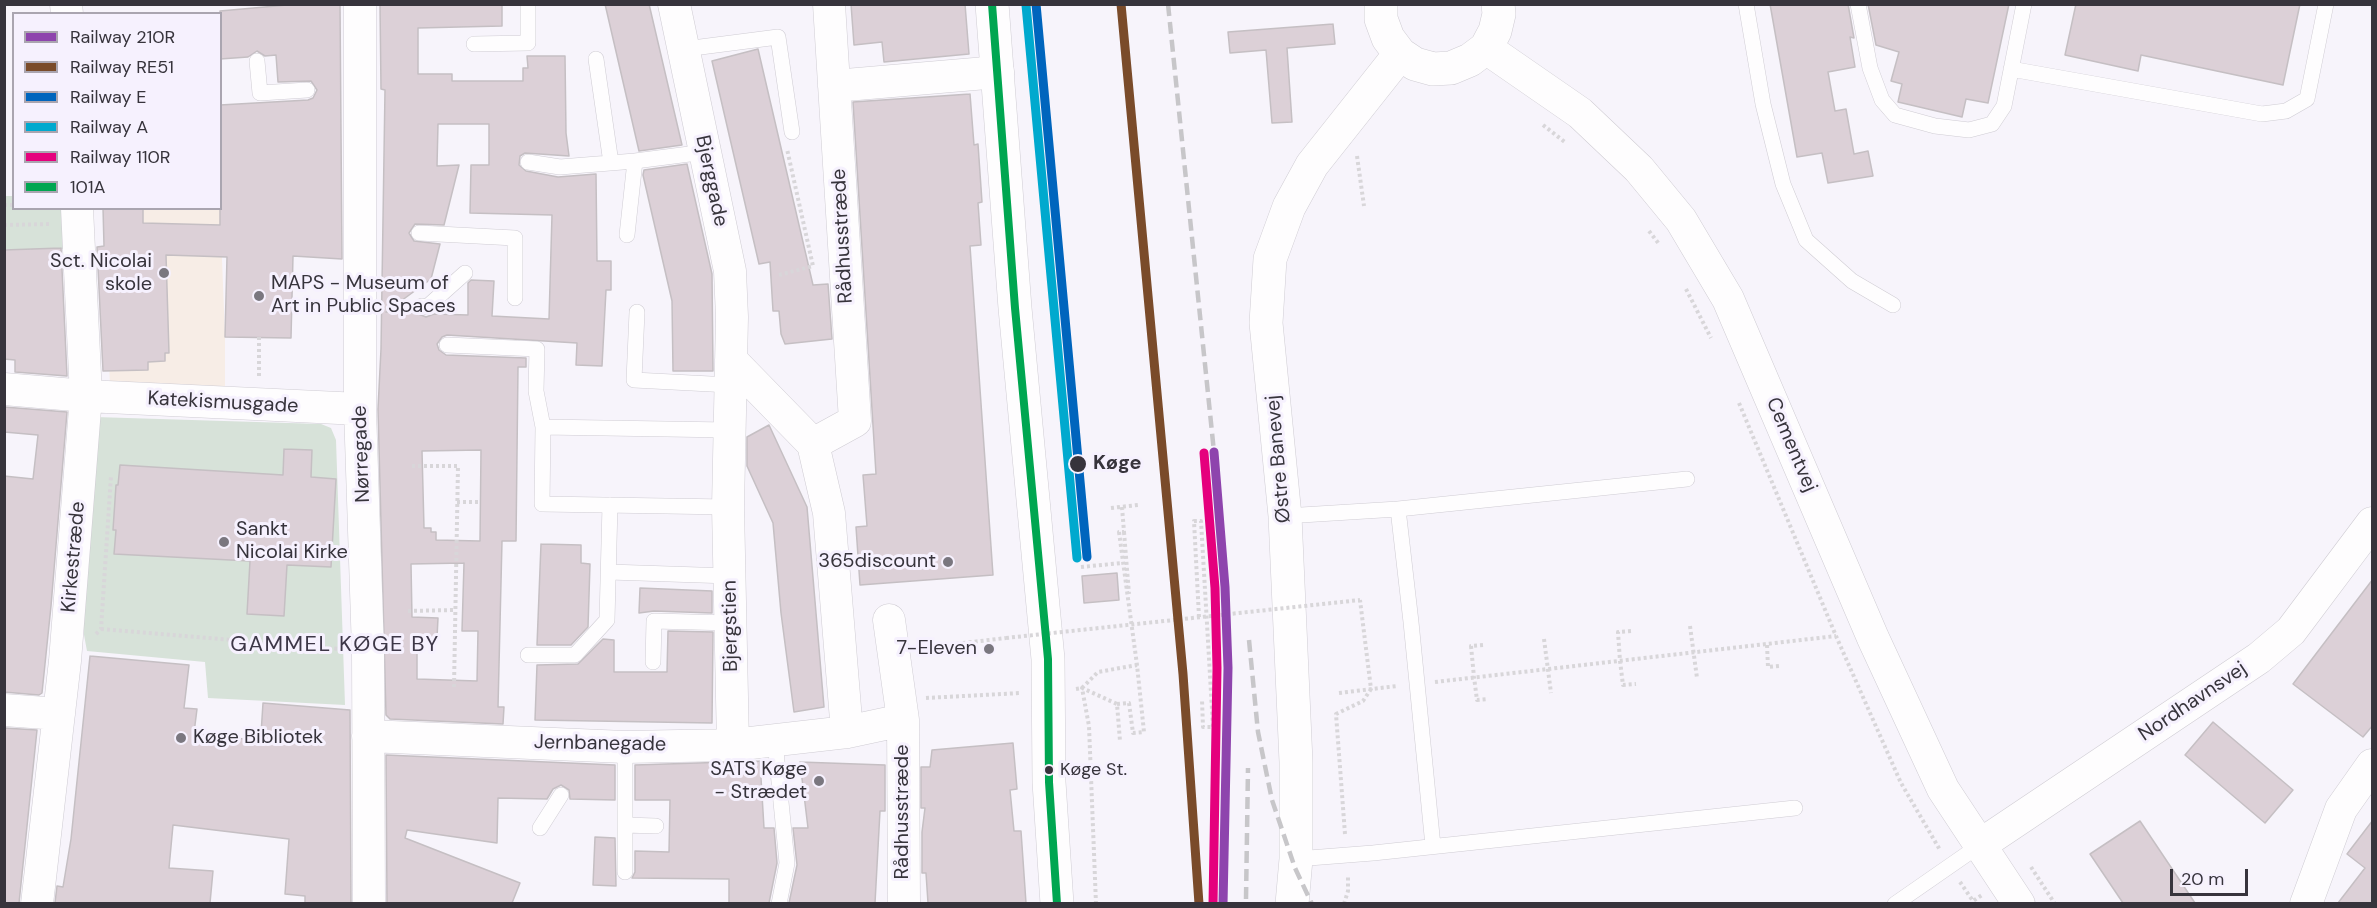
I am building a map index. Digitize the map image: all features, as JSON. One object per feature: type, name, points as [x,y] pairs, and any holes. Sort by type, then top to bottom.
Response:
[{"type":"street","name":"Nørregade","points":[[360,4],[351,88],[370,304],[360,409],[368,651],[369,903]]},
{"type":"street","name":"Bjerggade","points":[[674,4],[730,271],[728,507]]},
{"type":"street","name":"Rådhusstræde","points":[[813,444],[855,421],[829,4]]},
{"type":"street","points":[[992,4],[1015,298],[1048,659],[1049,782],[1057,903]]},
{"type":"street","points":[[1382,4],[1381,19],[1388,38],[1400,54],[1415,64],[1433,69],[1451,68],[1470,60],[1486,48],[1495,31],[1499,14],[1498,4]]},
{"type":"street","name":"Cementvej","points":[[1486,48],[1580,113],[1639,169],[1681,220],[1728,299],[1910,721],[1943,789],[2019,903]]},
{"type":"street","name":"Østre Banevej","points":[[1292,903],[1296,859],[1296,762],[1284,516],[1266,323],[1270,259],[1289,207],[1312,165],[1400,54]]},
{"type":"street","points":[[834,86],[998,72]]},
{"type":"street","name":"Kirkestræde","points":[[37,903],[59,714],[86,396],[77,216]]},
{"type":"street","points":[[730,373],[813,444],[829,513],[839,632],[839,733]]},
{"type":"street","name":"Katekismusgade","points":[[4,389],[86,396],[360,409]]},
{"type":"street","name":"Bjergstien","points":[[728,507],[733,745]]},
{"type":"street","name":"Nordhavnsvej","points":[[1980,845],[2259,658],[2291,631],[2373,523]]},
{"type":"street","name":"Rådhusstræde","points":[[839,632],[889,624],[902,709],[904,903]]},
{"type":"street","name":"Jernbanegade","points":[[368,736],[562,748],[733,745],[839,733],[902,709]]},
{"type":"street","points":[[4,710],[59,714]]},
{"type":"street","points":[[2306,903],[2341,808],[2373,765]]},
{"type":"lane","points":[[474,44],[528,43],[528,4]]},
{"type":"lane","points":[[1746,4],[1763,104],[1783,184],[1806,240],[1852,281],[1893,305]]},
{"type":"lane","points":[[1858,4],[1870,68],[1882,100],[1895,115],[1935,126],[1969,130],[1992,124],[2004,106],[2024,4]]},
{"type":"lane","points":[[2011,69],[2262,114],[2286,111],[2307,99],[2326,4]]},
{"type":"lane","points":[[685,49],[778,37],[792,132]]},
{"type":"lane","points":[[596,59],[611,163]]},
{"type":"lane","points":[[257,61],[260,93],[307,90]]},
{"type":"lane","points":[[528,162],[560,167],[705,152]]},
{"type":"lane","points":[[627,235],[635,161]]},
{"type":"lane","points":[[419,233],[515,238],[515,298]]},
{"type":"lane","points":[[422,306],[427,307],[465,273]]},
{"type":"lane","points":[[637,312],[634,380],[730,373]]},
{"type":"lane","points":[[447,345],[537,349],[536,391],[543,427],[542,504],[728,507]]},
{"type":"lane","points":[[543,427],[729,430]]},
{"type":"lane","points":[[1284,516],[1398,509],[1687,479]]},
{"type":"lane","points":[[528,655],[575,655],[607,620],[610,505]]},
{"type":"lane","points":[[1398,509],[1418,684],[1433,846]]},
{"type":"lane","points":[[609,572],[730,576]]},
{"type":"lane","points":[[653,662],[654,621],[731,623]]},
{"type":"lane","points":[[775,741],[787,862],[779,903]]},
{"type":"lane","points":[[625,747],[625,872]]},
{"type":"lane","points":[[540,828],[561,795]]},
{"type":"lane","points":[[1296,859],[1795,808]]},
{"type":"lane","points":[[625,825],[656,826]]},
{"type":"lane","points":[[1896,903],[1980,845]]},
{"type":"path","points":[[1538,122],[1573,149]]},
{"type":"path","points":[[779,275],[813,266],[786,144],[792,132]]},
{"type":"path","points":[[1338,132],[1356,147],[1364,206]]},
{"type":"path","points":[[4,225],[77,216]]},
{"type":"path","points":[[1644,223],[1664,250]]},
{"type":"path","points":[[1681,279],[1712,341]]},
{"type":"path","points":[[259,337],[259,378]]},
{"type":"path","points":[[1339,693],[1836,636],[1735,395]]},
{"type":"path","points":[[412,466],[458,466],[454,687]]},
{"type":"path","points":[[457,502],[480,502]]},
{"type":"path","points":[[1110,508],[1138,505]]},
{"type":"path","points":[[1122,507],[1132,624]]},
{"type":"path","points":[[1198,617],[1194,521],[1202,521],[1213,727],[1203,727],[1202,700]]},
{"type":"path","points":[[902,709],[1082,688],[1117,704],[1129,703],[1133,733],[1144,732],[1119,532],[1124,532]]},
{"type":"path","points":[[1081,567],[1122,562]]},
{"type":"path","points":[[940,645],[1360,600],[1371,689],[1363,701],[1336,714],[1347,855],[1348,891],[1344,903]]},
{"type":"path","points":[[408,611],[455,610]]},
{"type":"path","points":[[1690,626],[1697,678]]},
{"type":"path","points":[[101,630],[368,651]]},
{"type":"path","points":[[1631,631],[1618,632],[1620,661],[1623,685],[1636,684]]},
{"type":"path","points":[[1544,639],[1551,693]]},
{"type":"path","points":[[1483,645],[1472,646],[1474,677],[1477,700],[1488,699]]},
{"type":"path","points":[[1767,645],[1768,667],[1780,666]]},
{"type":"path","points":[[1082,688],[1098,672],[1137,665]]},
{"type":"path","points":[[1082,688],[1089,726],[1096,903]]},
{"type":"path","points":[[1117,704],[1120,741]]},
{"type":"shaded area","points":[[4,196],[12,196],[12,210],[65,210],[67,249],[5,249]]},
{"type":"shaded area","name":"Sct. Nicolai skole","points":[[103,210],[220,210],[225,386],[110,386]]},
{"type":"shaded area","points":[[95,417],[321,424],[331,428],[336,440],[345,705],[208,698],[205,662],[87,651],[82,624]]},
{"type":"building","points":[[298,4],[340,4],[342,259],[293,256],[291,338],[225,337],[227,257],[166,255],[169,353],[165,353],[165,361],[148,362],[148,370],[103,371],[97,247],[104,246],[103,210],[143,210],[143,223],[220,225],[222,105],[308,100],[313,98],[317,90],[311,81],[278,82],[276,55],[265,56],[257,51],[248,57],[222,59],[222,12],[220,11]]},
{"type":"building","points":[[380,4],[502,4],[502,26],[418,28],[418,74],[452,74],[452,81],[523,81],[523,68],[528,68],[527,56],[565,56],[566,133],[569,156],[525,153],[520,156],[519,165],[526,171],[558,177],[596,174],[597,261],[611,261],[611,290],[606,290],[602,366],[576,365],[577,343],[447,335],[442,337],[437,344],[439,350],[446,355],[526,358],[526,367],[518,367],[516,541],[502,541],[498,707],[504,707],[503,724],[390,719],[386,715],[378,409],[385,90],[381,89]],"holes":[[[438,124],[489,124],[489,165],[471,165],[470,213],[552,215],[549,319],[492,316],[494,281],[471,280],[468,283],[468,315],[434,314],[426,317],[416,313],[386,312],[431,279],[440,244],[414,241],[409,233],[415,224],[444,225],[459,165],[437,166]],[[481,450],[480,541],[436,540],[436,532],[431,532],[431,528],[424,528],[422,451]],[[464,563],[462,631],[478,631],[477,681],[417,679],[417,638],[437,638],[438,618],[412,617],[411,564]]]},
{"type":"building","points":[[605,4],[649,4],[682,145],[639,151]]},
{"type":"building","points":[[851,4],[965,4],[969,54],[884,62],[882,42],[854,45]]},
{"type":"building","points":[[1770,4],[1848,4],[1854,38],[1850,37],[1855,67],[1828,72],[1835,111],[1846,109],[1854,154],[1868,151],[1873,176],[1828,183],[1822,153],[1797,157]]},
{"type":"building","points":[[1868,4],[2009,4],[1988,103],[1966,99],[1962,117],[1898,102],[1902,84],[1891,81],[1899,52],[1876,45]]},
{"type":"building","points":[[2076,4],[2300,4],[2283,85],[2141,55],[2138,71],[2065,55]]},
{"type":"building","points":[[1333,24],[1335,44],[1287,48],[1292,122],[1272,123],[1266,50],[1230,53],[1228,32]]},
{"type":"building","points":[[758,49],[813,285],[828,284],[832,339],[785,344],[781,334],[779,311],[773,311],[770,262],[759,264],[712,61]]},
{"type":"building","points":[[970,94],[974,145],[978,144],[982,202],[978,203],[981,245],[970,246],[993,575],[860,585],[856,527],[867,526],[863,475],[876,474],[853,102]]},
{"type":"building","points":[[687,164],[712,274],[713,371],[673,371],[672,301],[643,175],[644,170]]},
{"type":"building","points":[[61,248],[67,376],[15,372],[15,360],[4,359],[4,250]]},
{"type":"building","points":[[4,407],[67,412],[51,606],[42,693],[39,695],[4,692],[4,476],[33,479],[38,435],[4,432]]},
{"type":"building","points":[[769,425],[807,507],[824,707],[794,712],[781,613],[773,523],[747,466],[747,437]]},
{"type":"building","name":"Sankt Nicolai Kirke","points":[[284,449],[312,450],[311,477],[336,479],[331,567],[287,565],[284,616],[247,614],[250,561],[114,554],[116,485],[118,485],[120,465],[283,475]]},
{"type":"building","points":[[541,544],[581,545],[581,563],[590,564],[588,627],[571,645],[537,645]]},
{"type":"building","points":[[1117,573],[1119,600],[1084,603],[1082,576]]},
{"type":"building","points":[[2373,579],[2373,725],[2363,737],[2293,684]]},
{"type":"building","points":[[640,588],[712,591],[712,613],[654,611],[639,613]]},
{"type":"building","points":[[668,631],[713,632],[712,723],[535,720],[537,665],[578,664],[603,639],[614,640],[614,672],[667,672]]},
{"type":"building","points":[[90,656],[189,665],[184,708],[197,709],[194,733],[244,739],[244,733],[261,734],[263,703],[350,710],[351,903],[305,903],[305,896],[285,894],[289,839],[173,825],[169,868],[213,871],[210,903],[55,903],[57,886],[63,887],[71,839]]},
{"type":"building","points":[[2213,722],[2293,790],[2265,823],[2185,755]]},
{"type":"building","points":[[4,728],[37,730],[19,903],[4,903]]},
{"type":"building","points":[[1013,743],[1017,789],[1010,790],[1014,831],[1021,831],[1026,903],[928,903],[926,873],[922,873],[922,832],[925,808],[921,808],[921,767],[930,767],[932,750]]},
{"type":"building","points":[[386,755],[615,765],[615,800],[570,799],[569,790],[561,785],[553,789],[547,799],[498,798],[497,843],[407,830],[405,838],[520,883],[512,903],[387,903]]},
{"type":"building","points":[[760,761],[764,828],[774,828],[777,863],[769,903],[729,903],[729,879],[632,878],[635,872],[635,851],[669,852],[670,800],[635,800],[635,765]]},
{"type":"building","points":[[800,762],[885,765],[885,811],[880,811],[875,903],[789,903],[797,865],[793,828],[808,828]]},
{"type":"building","points":[[2373,820],[2373,903],[2338,903],[2365,868],[2347,854]]},
{"type":"building","points":[[2140,821],[2195,903],[2123,903],[2090,854]]},
{"type":"building","points":[[595,837],[615,838],[616,886],[593,885]]},
{"type":"railway","points":[[1168,4],[1214,452]]},
{"type":"railway","points":[[1249,640],[1258,732],[1272,800],[1295,868],[1312,904]]},
{"type":"railway","points":[[1246,899],[1248,768]]},
{"type":"rail line","name":"E","points":[[1036,4],[1087,557]]},
{"type":"rail line","name":"RE51","points":[[1121,4],[1183,674],[1199,904]]},
{"type":"rail line","name":"A","points":[[1026,5],[1077,558]]},
{"type":"rail line","name":"210R","points":[[1214,452],[1225,587],[1228,668],[1223,904]]},
{"type":"rail line","name":"110R","points":[[1204,453],[1215,588],[1217,668],[1213,904]]},
{"type":"transit line","name":"101A","points":[[992,4],[1015,308],[1048,659],[1049,782],[1057,904]]},
{"type":"place","name":"Sct. Nicolai skole","points":[[164,273]]},
{"type":"place","name":"MAPS - Museum of Art in Public Spaces","points":[[259,296]]},
{"type":"place","name":"Køge","points":[[1078,464]]},
{"type":"place","name":"Sankt Nicolai Kirke","points":[[224,542]]},
{"type":"place","name":"365discount","points":[[948,562]]},
{"type":"place","name":"7-Eleven","points":[[989,649]]},
{"type":"place","name":"Køge Bibliotek","points":[[181,738]]},
{"type":"place","name":"Køge St.","points":[[1049,770]]},
{"type":"place","name":"SATS Køge - Strædet","points":[[819,781]]},
{"type":"district","name":"GAMMEL KØGE BY","points":[[335,645]]}]
